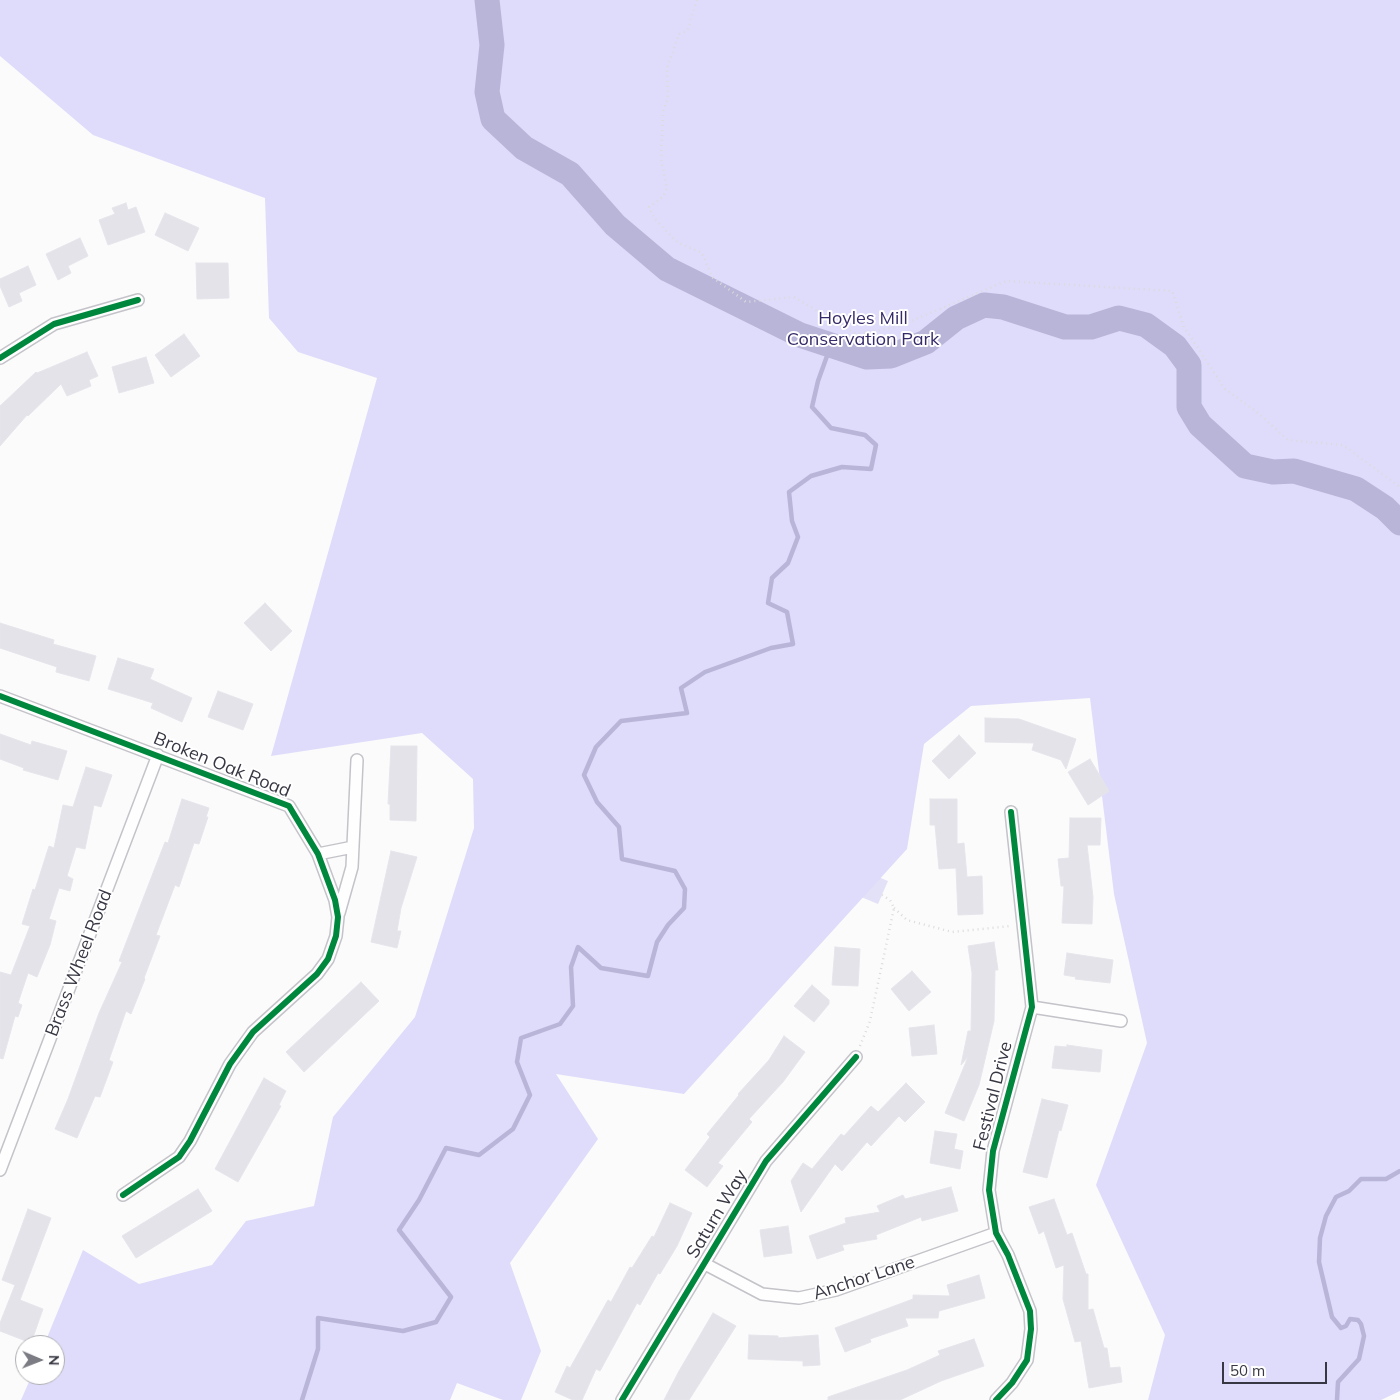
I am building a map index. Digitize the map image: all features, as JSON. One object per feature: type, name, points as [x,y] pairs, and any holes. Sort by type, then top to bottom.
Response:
[{"type":"street","points":[[0,358],[54,324],[138,300]]},
{"type":"street","name":"Broken Oak Road","points":[[0,696],[289,806],[318,854],[335,900],[338,917],[336,936],[328,959],[317,974],[253,1032],[230,1064],[190,1141],[179,1157],[122,1195]]},
{"type":"street","name":"Brass Wheel Road","points":[[0,1170],[3,1152],[158,755]]},
{"type":"street","points":[[338,917],[352,867],[357,760]]},
{"type":"street","name":"Festival Drive","points":[[996,1400],[1012,1384],[1027,1360],[1031,1330],[1030,1311],[1008,1255],[996,1233],[989,1190],[993,1151],[1032,1007],[1012,812]]},
{"type":"street","points":[[318,854],[353,847]]},
{"type":"street","points":[[1032,1007],[1121,1021]]},
{"type":"street","name":"Saturn Way","points":[[622,1400],[766,1161],[856,1057]]},
{"type":"street","name":"Anchor Lane","points":[[704,1264],[762,1294],[800,1298],[836,1290],[996,1233]]},
{"type":"path","points":[[697,0],[687,31],[679,34],[667,68],[668,98],[663,112],[661,159],[667,188],[663,197],[649,207],[654,218],[677,242],[702,253],[712,277],[746,302],[794,297],[856,334],[897,327],[1006,281],[1172,291],[1184,327],[1225,388],[1257,412],[1288,440],[1343,445],[1400,487]]},
{"type":"path","points":[[882,895],[890,900],[894,908],[906,920],[952,932],[1023,924]]},
{"type":"path","points":[[856,1057],[870,1021],[894,908]]},
{"type":"shaded area","points":[[859,869],[888,881],[878,904],[849,892]]},
{"type":"green space","name":"Hoyles Mill Conservation Park","points":[[0,0],[1400,0],[1400,1391],[1381,1400],[1148,1400],[1165,1335],[1096,1185],[1147,1043],[1114,894],[1090,698],[971,706],[924,744],[907,849],[684,1094],[556,1074],[598,1139],[510,1263],[541,1351],[521,1400],[503,1400],[457,1383],[450,1400],[21,1400],[28,1385],[65,1385],[65,1335],[48,1335],[83,1250],[139,1284],[212,1265],[246,1221],[314,1206],[333,1117],[415,1017],[474,828],[473,779],[422,733],[271,756],[377,378],[298,352],[269,318],[265,198],[93,135],[0,56]]},
{"type":"building","points":[[126,203],[128,210],[136,207],[145,232],[108,245],[99,220],[115,214],[112,208]]},
{"type":"building","points":[[165,213],[199,228],[188,251],[155,235]]},
{"type":"building","points":[[80,238],[88,256],[68,266],[71,273],[58,280],[46,254]]},
{"type":"building","points":[[196,263],[228,263],[229,298],[197,299]]},
{"type":"building","points":[[28,266],[36,285],[19,293],[22,301],[9,307],[0,286],[0,279]]},
{"type":"building","points":[[184,334],[200,356],[171,377],[155,355]]},
{"type":"building","points":[[87,352],[98,376],[89,380],[91,386],[67,396],[61,384],[27,415],[0,446],[0,406],[36,372]]},
{"type":"building","points":[[146,357],[154,383],[119,393],[112,367]]},
{"type":"building","points":[[265,603],[292,631],[271,651],[244,623]]},
{"type":"building","points":[[0,623],[54,640],[53,644],[96,656],[89,681],[56,672],[57,667],[0,648]]},
{"type":"building","points":[[118,658],[154,669],[150,679],[192,698],[182,722],[151,708],[153,703],[108,689]]},
{"type":"building","points":[[218,691],[253,704],[243,730],[208,717]]},
{"type":"building","points":[[985,718],[1019,719],[1076,739],[1066,769],[1061,760],[1032,750],[1034,743],[985,742]]},
{"type":"building","points":[[0,734],[31,745],[32,741],[67,751],[58,780],[23,770],[24,768],[0,759]]},
{"type":"building","points":[[959,735],[976,753],[949,779],[932,761]]},
{"type":"building","points":[[391,746],[417,746],[416,821],[390,820],[390,804],[388,804]]},
{"type":"building","points":[[1090,759],[1109,791],[1088,805],[1068,772]]},
{"type":"building","points":[[86,767],[112,775],[101,807],[94,805],[85,849],[76,847],[67,876],[73,879],[70,891],[59,888],[49,919],[56,921],[50,945],[37,977],[28,973],[18,1003],[22,1005],[18,1017],[15,1016],[3,1059],[0,1058],[0,972],[11,975],[30,926],[22,924],[49,846],[54,848],[63,805],[73,807]]},
{"type":"building","points":[[182,799],[209,808],[206,817],[208,817],[199,844],[194,843],[179,887],[175,885],[156,935],[160,936],[131,1014],[126,1011],[109,1060],[113,1062],[100,1097],[95,1096],[77,1138],[55,1129],[68,1099],[99,1013],[122,962],[119,961],[165,842],[168,843]]},
{"type":"building","points":[[930,799],[957,799],[957,844],[964,843],[967,877],[982,876],[983,914],[958,915],[956,868],[939,869],[935,825],[930,825]]},
{"type":"building","points":[[1070,818],[1101,818],[1100,845],[1087,845],[1093,897],[1092,924],[1062,923],[1064,886],[1061,886],[1058,859],[1069,858]]},
{"type":"building","points":[[391,851],[417,857],[401,908],[397,931],[401,931],[397,948],[371,942]]},
{"type":"building","points":[[994,942],[998,970],[995,970],[994,1021],[979,1085],[964,1121],[945,1113],[968,1057],[961,1065],[968,1031],[971,1031],[972,973],[968,946]]},
{"type":"building","points":[[835,947],[860,949],[858,986],[832,985]]},
{"type":"building","points":[[1067,953],[1113,960],[1110,983],[1075,979],[1076,977],[1064,975]]},
{"type":"building","points":[[912,971],[931,992],[909,1011],[891,989]]},
{"type":"building","points":[[361,982],[379,1001],[304,1072],[286,1052]]},
{"type":"building","points":[[812,985],[829,1000],[829,1004],[814,1022],[794,1006]]},
{"type":"building","points":[[934,1025],[937,1054],[912,1056],[909,1028]]},
{"type":"building","points":[[784,1036],[805,1052],[783,1082],[749,1119],[752,1122],[718,1163],[723,1166],[707,1187],[685,1170],[710,1137],[707,1134],[738,1094],[769,1060]]},
{"type":"building","points":[[1067,1045],[1102,1050],[1100,1072],[1052,1068],[1055,1046],[1067,1047]]},
{"type":"building","points":[[264,1078],[286,1091],[279,1105],[281,1106],[238,1182],[215,1169]]},
{"type":"building","points":[[906,1083],[925,1102],[905,1122],[899,1116],[871,1146],[867,1142],[842,1171],[835,1164],[801,1212],[791,1181],[803,1163],[812,1169],[841,1134],[844,1136],[871,1106],[878,1112]]},
{"type":"building","points":[[1042,1099],[1068,1105],[1061,1131],[1059,1130],[1047,1178],[1023,1172]]},
{"type":"building","points":[[935,1131],[957,1134],[954,1149],[963,1151],[960,1169],[930,1163]]},
{"type":"building","points":[[951,1187],[958,1211],[922,1221],[921,1217],[876,1235],[877,1239],[842,1245],[844,1250],[817,1259],[809,1236],[846,1223],[845,1218],[880,1212],[877,1206],[903,1195],[905,1199]]},
{"type":"building","points":[[198,1189],[212,1211],[136,1258],[122,1236]]},
{"type":"building","points":[[1054,1199],[1067,1235],[1072,1233],[1086,1274],[1088,1274],[1088,1310],[1093,1309],[1104,1348],[1107,1348],[1110,1368],[1120,1367],[1122,1382],[1089,1388],[1081,1341],[1075,1342],[1063,1299],[1064,1265],[1056,1268],[1044,1231],[1039,1234],[1029,1207]]},
{"type":"building","points":[[670,1203],[692,1213],[677,1246],[660,1274],[658,1273],[640,1305],[637,1303],[600,1371],[596,1369],[582,1400],[573,1400],[555,1392],[567,1366],[570,1368],[608,1300],[611,1302],[630,1267],[632,1268],[652,1236],[654,1237]]},
{"type":"building","points":[[28,1209],[51,1218],[20,1300],[43,1309],[34,1335],[15,1335],[15,1337],[0,1331],[0,1323],[15,1285],[2,1280]]},
{"type":"building","points":[[788,1226],[792,1253],[764,1257],[760,1230]]},
{"type":"building","points":[[979,1275],[985,1298],[939,1311],[938,1318],[905,1318],[908,1326],[870,1339],[871,1342],[845,1352],[835,1328],[913,1299],[913,1295],[950,1296],[947,1285]]},
{"type":"building","points":[[713,1313],[736,1326],[689,1400],[664,1400],[679,1371]]},
{"type":"building","points":[[749,1335],[778,1336],[778,1338],[818,1335],[820,1365],[803,1366],[803,1361],[748,1359]]},
{"type":"building","points":[[974,1339],[984,1366],[941,1381],[900,1400],[828,1400],[828,1397],[907,1370],[940,1355],[938,1351]]},
{"type":"waterway","points":[[487,0],[492,45],[487,92],[493,119],[524,148],[570,174],[615,225],[667,269],[800,335],[867,357],[891,356],[926,342],[956,318],[984,305],[1003,307],[1065,327],[1091,327],[1119,318],[1146,325],[1175,346],[1189,365],[1189,407],[1200,425],[1245,466],[1273,472],[1294,471],[1356,489],[1385,508],[1400,523]]},
{"type":"waterway","points":[[302,1400],[318,1349],[318,1318],[403,1331],[436,1322],[451,1297],[399,1230],[419,1200],[446,1148],[479,1155],[513,1129],[530,1095],[517,1062],[521,1038],[560,1024],[573,1006],[571,967],[578,947],[601,968],[648,976],[657,942],[668,925],[684,908],[685,889],[675,871],[622,859],[619,827],[597,802],[584,775],[596,747],[621,721],[687,713],[681,688],[705,672],[771,648],[793,644],[787,612],[768,603],[772,578],[788,563],[798,537],[792,521],[789,492],[811,476],[842,467],[871,469],[876,445],[865,435],[831,428],[812,407],[818,381],[831,345]]},
{"type":"waterway","points":[[1337,1400],[1338,1382],[1359,1359],[1364,1336],[1358,1320],[1350,1319],[1346,1326],[1341,1328],[1332,1317],[1319,1262],[1320,1238],[1326,1216],[1336,1197],[1349,1191],[1361,1179],[1386,1179],[1400,1171]]},
{"type":"cycle path","points":[[0,358],[54,324],[138,300]]},
{"type":"cycle path","points":[[0,696],[289,806],[318,854],[335,900],[338,917],[336,936],[328,959],[317,974],[253,1032],[230,1064],[190,1141],[179,1157],[123,1195]]},
{"type":"cycle path","points":[[996,1400],[1012,1383],[1027,1360],[1031,1329],[1030,1311],[1008,1255],[996,1233],[989,1190],[993,1151],[1032,1007],[1011,812]]},
{"type":"cycle path","points":[[622,1400],[766,1161],[856,1057]]}]
